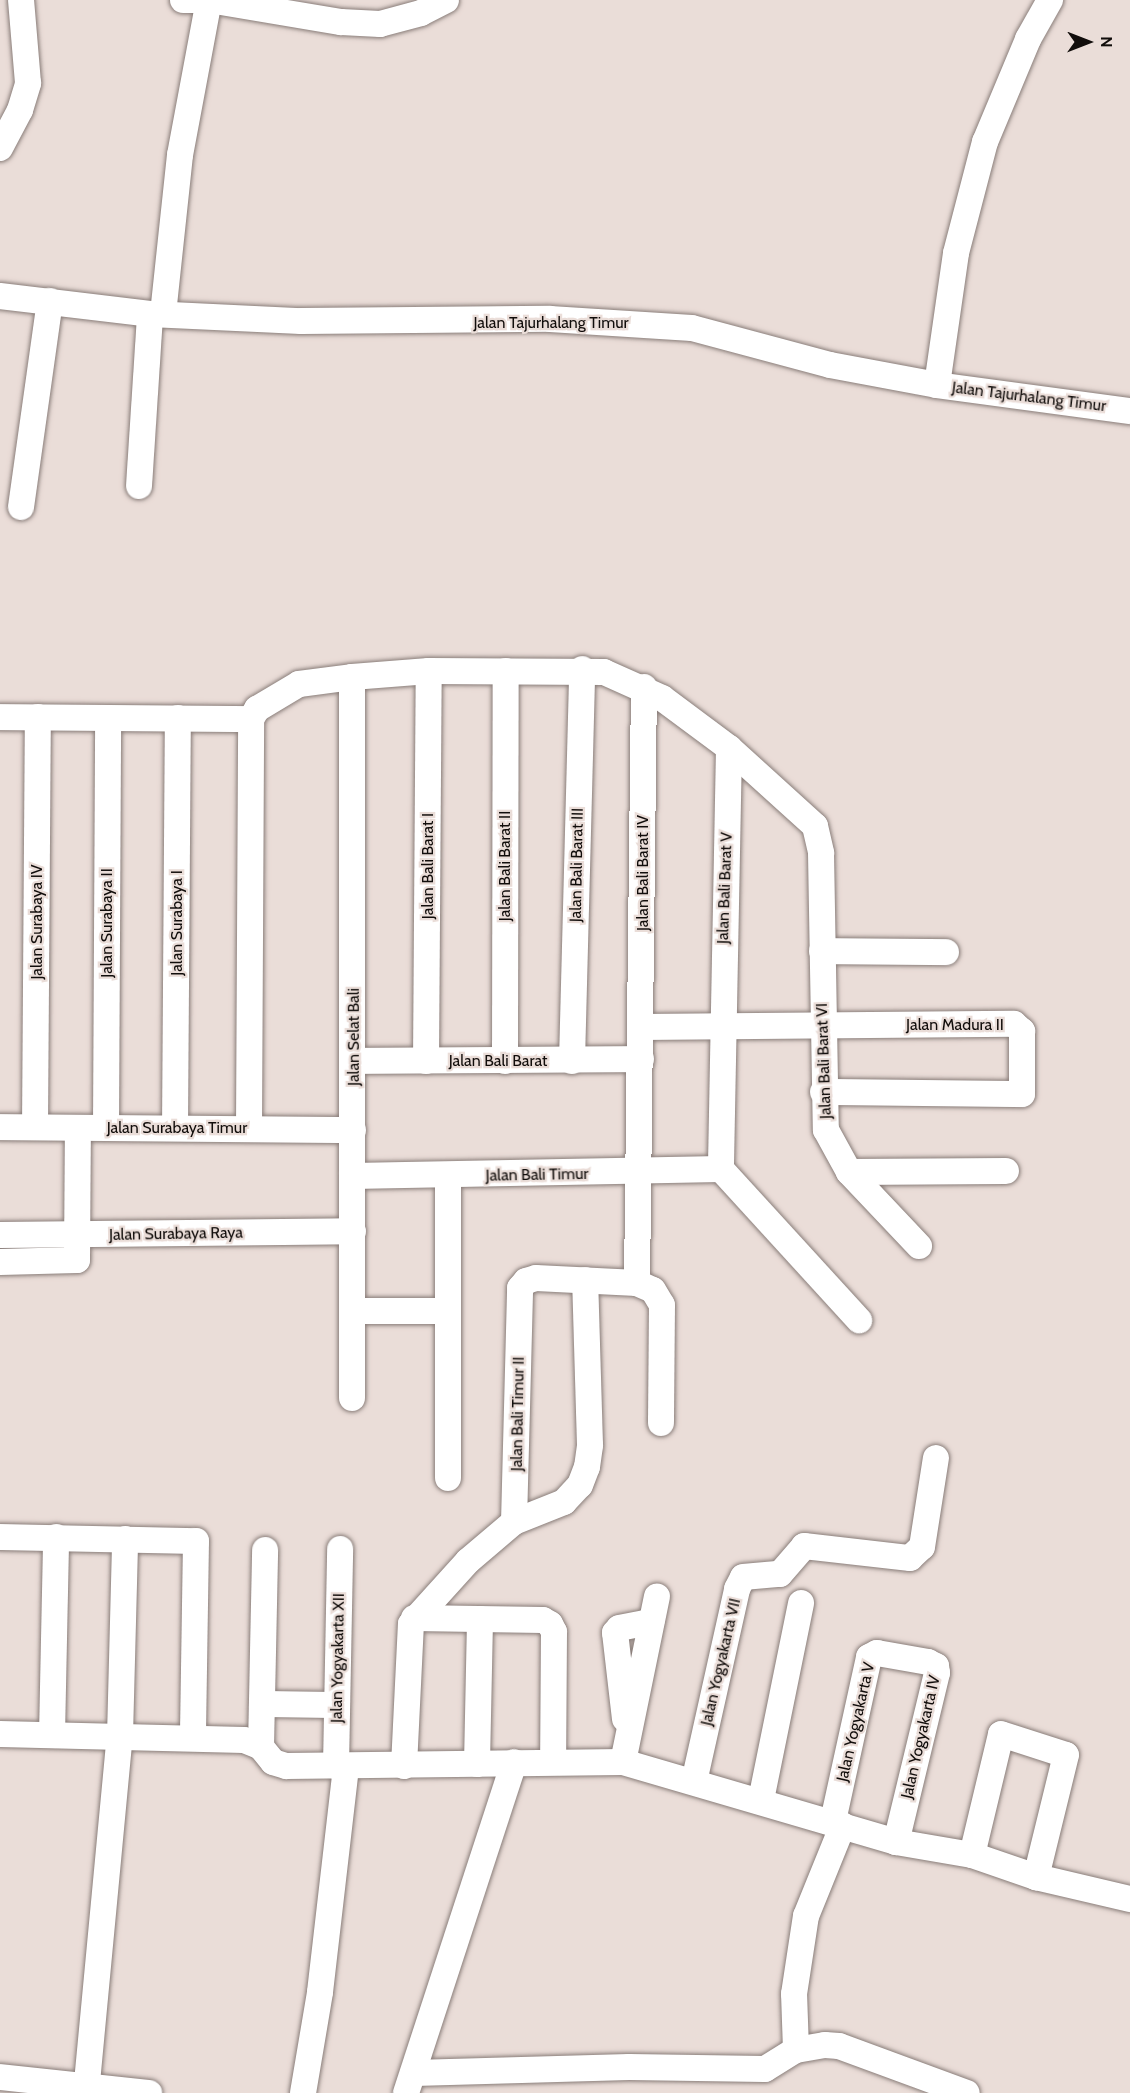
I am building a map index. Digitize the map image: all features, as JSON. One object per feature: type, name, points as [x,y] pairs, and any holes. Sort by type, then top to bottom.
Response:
[{"type":"street","points":[[0,148],[20,110],[28,84],[21,0]]},
{"type":"street","points":[[183,0],[209,0],[340,22],[380,24],[421,13],[446,0]]},
{"type":"street","points":[[139,486],[156,314],[180,155],[209,0]]},
{"type":"street","points":[[937,385],[956,254],[985,142],[1023,49],[1050,0]]},
{"type":"street","name":"Jalan Tajurhalang Timur","points":[[0,297],[156,314],[400,323],[550,319],[681,327],[741,338],[830,365],[937,385],[1130,411]]},
{"type":"street","points":[[21,507],[50,301]]},
{"type":"street","name":"Jalan Bali Barat VI","points":[[251,718],[263,701],[287,689],[352,677],[429,671],[582,669],[604,672],[644,687],[729,748],[815,826],[821,853],[823,1092],[828,1137],[849,1172],[919,1246]]},
{"type":"street","name":"Jalan Bali Barat III","points":[[572,1061],[582,669]]},
{"type":"street","name":"Jalan Bali Barat I","points":[[426,1061],[429,671]]},
{"type":"street","name":"Jalan Bali Barat II","points":[[505,1061],[506,671]]},
{"type":"street","name":"Jalan Selat Bali","points":[[352,677],[354,1061],[352,1398]]},
{"type":"street","name":"Jalan Bali Barat IV","points":[[637,1282],[644,687]]},
{"type":"street","points":[[0,717],[251,718],[249,1129]]},
{"type":"street","name":"Jalan Surabaya IV","points":[[35,1127],[38,717]]},
{"type":"street","name":"Jalan Surabaya II","points":[[106,1128],[108,718]]},
{"type":"street","name":"Jalan Surabaya I","points":[[176,1128],[178,718]]},
{"type":"street","name":"Jalan Bali Barat V","points":[[721,1169],[729,748]]},
{"type":"street","points":[[822,951],[946,952]]},
{"type":"street","name":"Jalan Madura II","points":[[641,1027],[1014,1024],[1022,1031],[1022,1094],[823,1092]]},
{"type":"street","name":"Jalan Bali Barat","points":[[354,1061],[641,1059]]},
{"type":"street","name":"Jalan Surabaya Timur","points":[[0,1127],[353,1130]]},
{"type":"street","points":[[0,1262],[74,1262],[78,1257],[78,1129]]},
{"type":"street","points":[[721,1169],[859,1320]]},
{"type":"street","name":"Jalan Bali Timur","points":[[352,1176],[638,1174],[721,1169]]},
{"type":"street","points":[[849,1172],[1006,1171]]},
{"type":"street","points":[[448,1176],[448,1478]]},
{"type":"street","name":"Jalan Surabaya Raya","points":[[0,1235],[78,1236],[353,1231]]},
{"type":"street","name":"Jalan Bali Timur II","points":[[514,1522],[519,1288],[536,1278],[637,1282]]},
{"type":"street","points":[[404,1766],[409,1629],[414,1618],[468,1561],[514,1522],[564,1502],[580,1485],[587,1467],[590,1445],[585,1280]]},
{"type":"street","points":[[637,1282],[653,1290],[662,1305],[661,1424]]},
{"type":"street","points":[[353,1311],[447,1311]]},
{"type":"street","name":"Jalan Yogyakarta VII","points":[[694,1782],[737,1589],[743,1577],[780,1574],[804,1546],[910,1558],[922,1547],[936,1458]]},
{"type":"street","points":[[0,1537],[196,1541],[193,1737]]},
{"type":"street","points":[[52,1735],[56,1538]]},
{"type":"street","points":[[86,2089],[120,1736],[125,1539]]},
{"type":"street","name":"Jalan Yogyakarta XII","points":[[303,2093],[321,1984],[341,1766],[337,1705],[340,1549]]},
{"type":"street","points":[[261,1747],[265,1550]]},
{"type":"street","points":[[625,1753],[657,1596]]},
{"type":"street","points":[[761,1800],[801,1603]]},
{"type":"street","points":[[414,1618],[543,1620],[554,1632],[553,1762]]},
{"type":"street","points":[[477,1764],[480,1619]]},
{"type":"street","name":"Jalan Yogyakarta V","points":[[838,1823],[869,1657],[878,1653],[903,1656]]},
{"type":"street","name":"Jalan Yogyakarta IV","points":[[896,1842],[937,1673],[936,1666],[903,1656]]},
{"type":"street","points":[[262,1704],[337,1705]]},
{"type":"street","points":[[0,1734],[244,1740],[261,1747],[278,1765],[404,1766],[553,1762],[625,1753],[694,1782],[761,1800],[896,1842],[972,1855],[1036,1877],[1130,1899]]},
{"type":"street","points":[[972,1855],[1000,1734],[1066,1755],[1036,1877]]},
{"type":"street","points":[[514,1762],[410,2083],[629,2067],[765,2068],[796,2050],[839,2046],[968,2093]]},
{"type":"street","points":[[796,2050],[794,1994],[806,1916],[838,1823]]},
{"type":"street","points":[[0,2077],[86,2089],[149,2093]]}]
